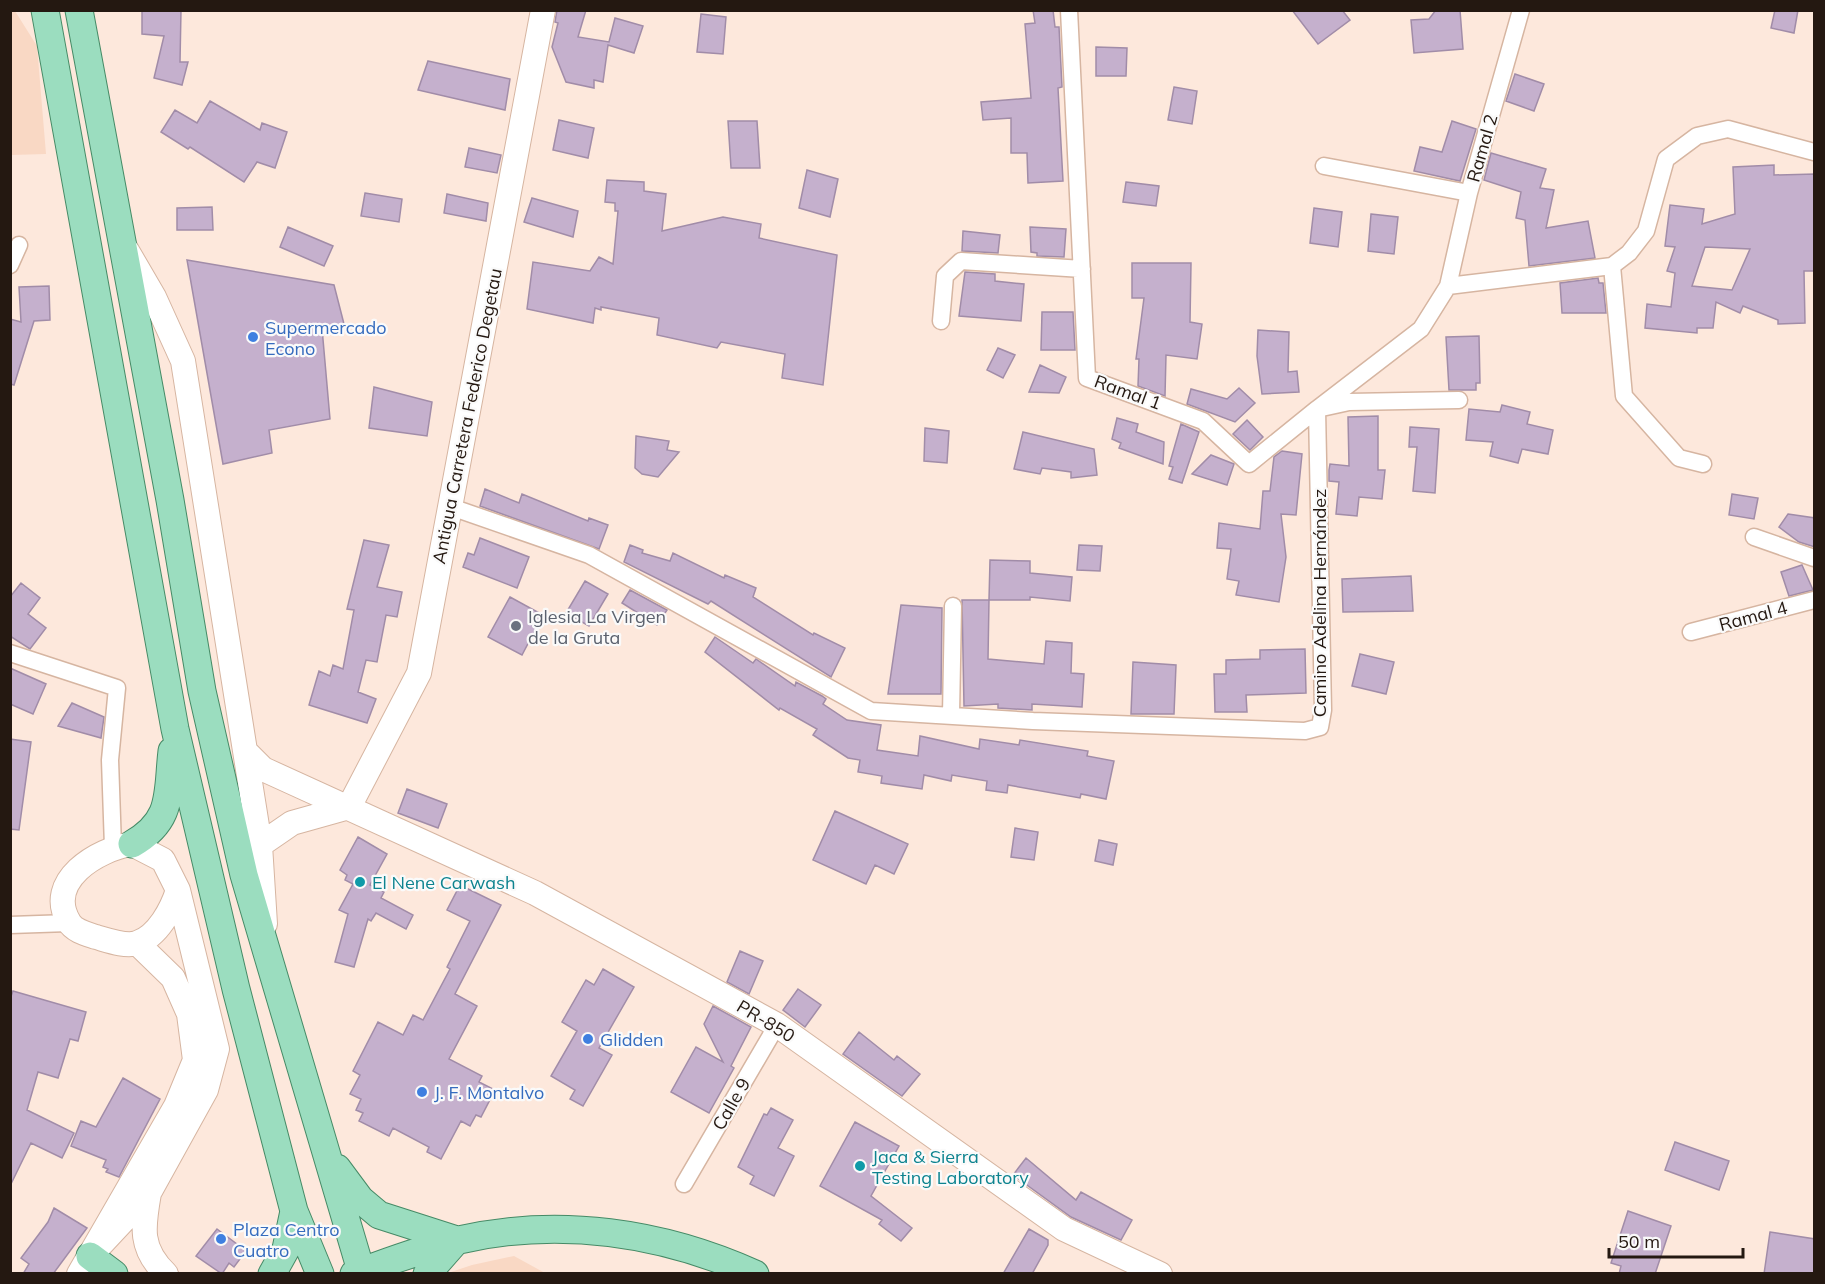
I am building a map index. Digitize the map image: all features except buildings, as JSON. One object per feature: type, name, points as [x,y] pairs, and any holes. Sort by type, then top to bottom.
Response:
[{"type":"main road","points":[[45,10],[175,729],[236,989],[294,1211],[320,1274]]},
{"type":"main road","points":[[79,10],[202,691],[244,875],[359,1273],[457,1240],[528,1230],[586,1229],[667,1242],[755,1274]]},
{"type":"main road","points":[[123,845],[148,835],[164,816],[175,729]]},
{"type":"main road","points":[[326,1154],[360,1199],[379,1215],[457,1240]]},
{"type":"main road","points":[[272,1274],[286,1248],[294,1211]]},
{"type":"main road","points":[[427,1274],[457,1240]]},
{"type":"main road","points":[[84,1265],[114,1274]]},
{"type":"street","points":[[35,10],[50,42]]},
{"type":"street","name":"Antigua Carretera Federico Degetau","points":[[349,807],[418,673],[543,10]]},
{"type":"street","name":"Ramal 1","points":[[1069,10],[1087,378],[1203,421],[1249,464],[1317,409],[1349,402],[1459,400]]},
{"type":"street","name":"Ramal 2","points":[[1448,286],[1469,193],[1521,10]]},
{"type":"street","points":[[1317,409],[1420,329],[1448,286],[1612,266],[1629,253],[1646,231],[1666,159],[1697,136],[1728,129],[1815,152]]},
{"type":"street","points":[[1324,166],[1469,193]]},
{"type":"street","points":[[121,241],[154,297],[183,361],[260,845],[267,951]]},
{"type":"street","points":[[10,266],[19,245]]},
{"type":"street","points":[[941,321],[945,276],[961,261],[1082,269]]},
{"type":"street","points":[[1612,266],[1624,396],[1679,458],[1703,464]]},
{"type":"street","name":"Camino Adelina Hernández","points":[[451,507],[589,555],[872,711],[1305,731],[1320,727],[1323,710],[1317,409]]},
{"type":"street","points":[[1754,537],[1815,558]]},
{"type":"street","name":"Ramal 4","points":[[1691,632],[1815,600]]},
{"type":"street","points":[[951,715],[953,606]]},
{"type":"street","points":[[10,653],[117,687],[110,760],[123,845]]},
{"type":"street","name":"PR-850","points":[[246,752],[263,769],[299,788],[349,807],[535,893],[777,1025],[1064,1229],[1160,1274]]},
{"type":"street","points":[[260,845],[292,823],[349,807]]},
{"type":"street","points":[[84,1265],[149,1193],[206,1090],[217,1049],[178,890],[163,860],[123,845],[92,858],[70,876],[62,899],[69,923],[82,933],[121,943],[137,943],[160,924],[172,908],[178,890]]},
{"type":"street","points":[[11,928],[69,923]]},
{"type":"street","points":[[84,1265],[176,1106],[195,1060],[189,1014],[172,978],[137,943]]},
{"type":"street","name":"Calle 9","points":[[684,1184],[777,1025]]},
{"type":"street","points":[[149,1193],[144,1222],[150,1258],[166,1274]]},
{"type":"shaded area","points":[[10,11],[15,11],[37,46],[46,154],[11,155]]},
{"type":"shaded area","points":[[514,1256],[545,1273],[448,1273],[472,1265]]},
{"type":"place","name":"Supermercado Econo","points":[[253,337]]},
{"type":"place","name":"Iglesia La Virgen de la Gruta","points":[[516,626]]},
{"type":"place","name":"El Nene Carwash","points":[[360,882]]},
{"type":"place","name":"Glidden","points":[[588,1039]]},
{"type":"place","name":"J. F. Montalvo","points":[[422,1092]]},
{"type":"place","name":"Jaca & Sierra Testing Laboratory","points":[[860,1166]]},
{"type":"place","name":"Plaza Centro Cuatro","points":[[221,1239]]}]
